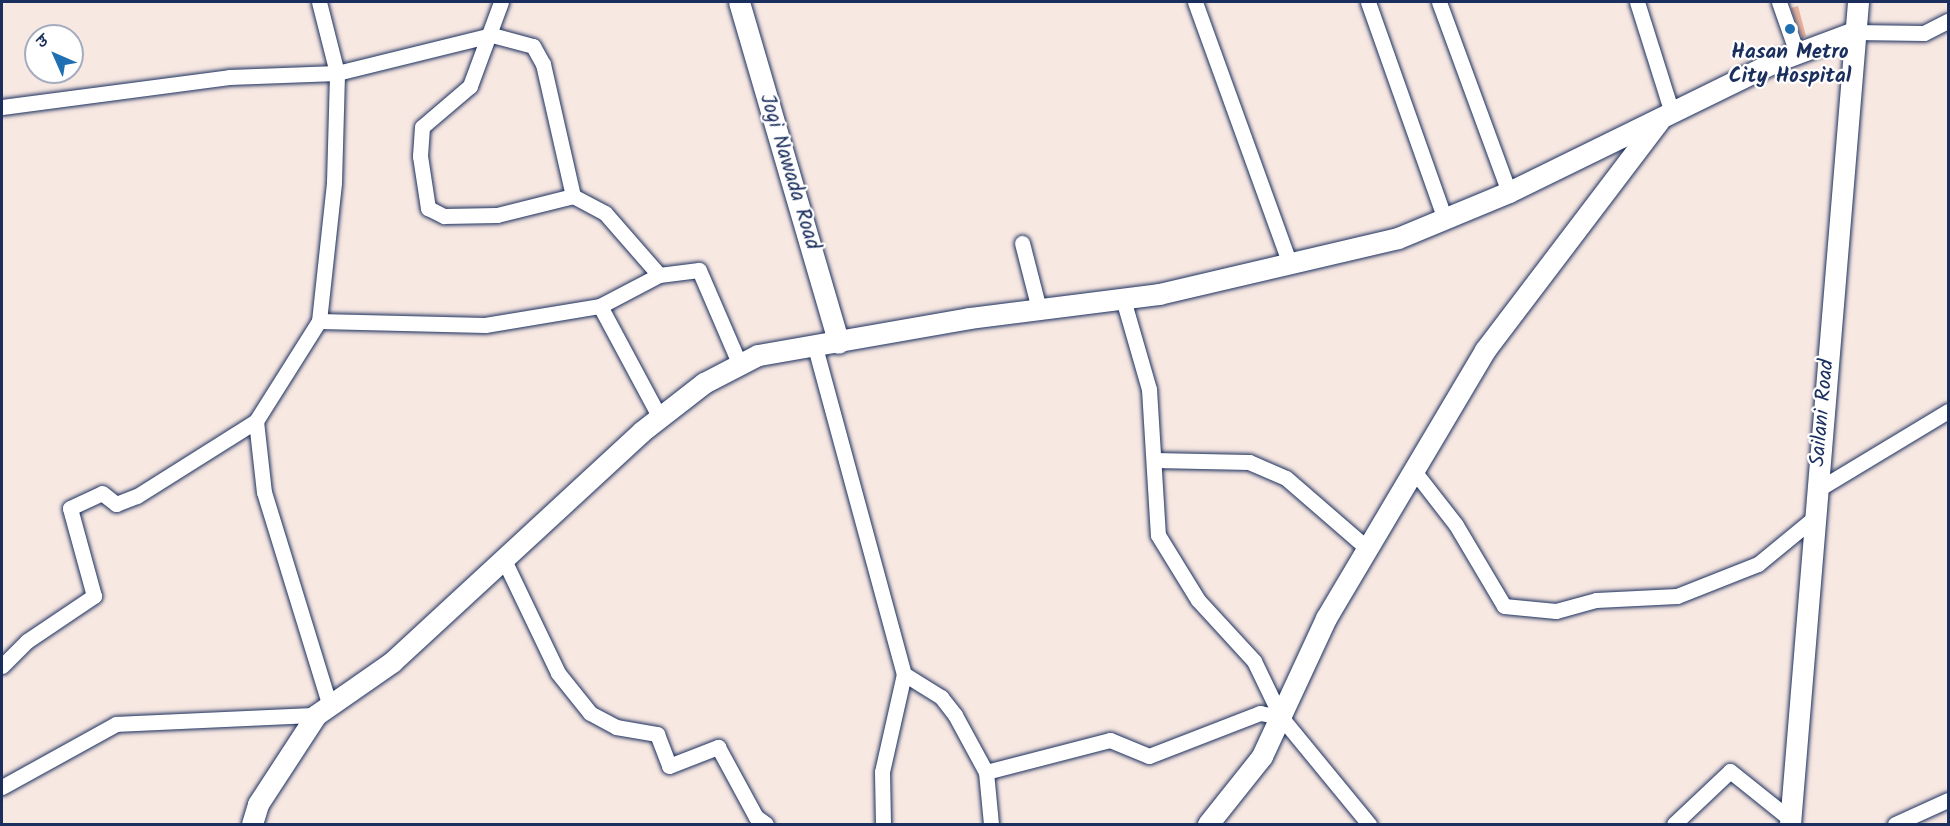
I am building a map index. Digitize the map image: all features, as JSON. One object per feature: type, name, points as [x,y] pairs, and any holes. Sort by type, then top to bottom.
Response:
[{"type":"street","points":[[2,666],[27,641],[94,596],[69,508],[102,493],[116,504],[137,496],[256,421],[319,321],[334,182],[337,73],[318,2]]},
{"type":"street","points":[[501,2],[492,35],[470,86],[422,127],[420,156],[428,208],[444,216],[496,214],[573,196],[605,213],[659,275]]},
{"type":"street","name":"Jogi Nawada Road","points":[[739,2],[839,343]]},
{"type":"street","points":[[1195,2],[1289,262]]},
{"type":"street","points":[[1368,2],[1445,219]]},
{"type":"street","points":[[1438,2],[1509,192]]},
{"type":"street","points":[[1636,2],[1667,116]]},
{"type":"street","points":[[1779,2],[1797,53]]},
{"type":"street","name":"Sailani Road","points":[[1790,822],[1858,2]]},
{"type":"street","points":[[252,825],[258,804],[323,710],[392,662],[503,558],[660,418],[704,383],[758,355],[1039,309],[1123,298],[1398,238],[1509,192],[1797,53],[1854,32],[1924,33],[1948,21]]},
{"type":"street","points":[[2,107],[229,77],[337,73],[492,35],[533,46],[543,64],[573,196]]},
{"type":"street","points":[[1208,825],[1262,756],[1326,618],[1485,350],[1667,116]]},
{"type":"street","points":[[1022,243],[1039,309]]},
{"type":"street","points":[[319,321],[485,325],[600,306],[659,275],[699,270],[740,365]]},
{"type":"street","points":[[1123,298],[1149,389],[1155,460],[1152,498],[1158,535],[1198,600],[1254,661],[1281,717],[1369,825]]},
{"type":"street","points":[[600,306],[660,418]]},
{"type":"street","points":[[815,347],[904,674],[882,772],[883,825]]},
{"type":"street","points":[[1817,490],[1948,411]]},
{"type":"street","points":[[256,421],[264,492],[323,710]]},
{"type":"street","points":[[1155,460],[1249,462],[1286,478],[1368,549]]},
{"type":"street","points":[[1414,471],[1456,525],[1504,606],[1556,611],[1596,600],[1677,596],[1758,564],[1815,518]]},
{"type":"street","points":[[503,558],[558,673],[590,712],[616,727],[657,734],[669,766],[718,747],[766,825]]},
{"type":"street","points":[[904,674],[941,698],[986,772],[991,825]]},
{"type":"street","points":[[2,787],[116,724],[323,710]]},
{"type":"street","points":[[986,772],[1110,740],[1149,756],[1260,713],[1281,717]]},
{"type":"street","points":[[1674,825],[1730,771],[1790,822]]},
{"type":"street","points":[[1895,825],[1948,800]]},
{"type":"building","points":[[1798,6],[1806,36],[1802,38],[1791,8]]},
{"type":"place","name":"Hasan Metro City Hospital","points":[[1790,29]]}]
